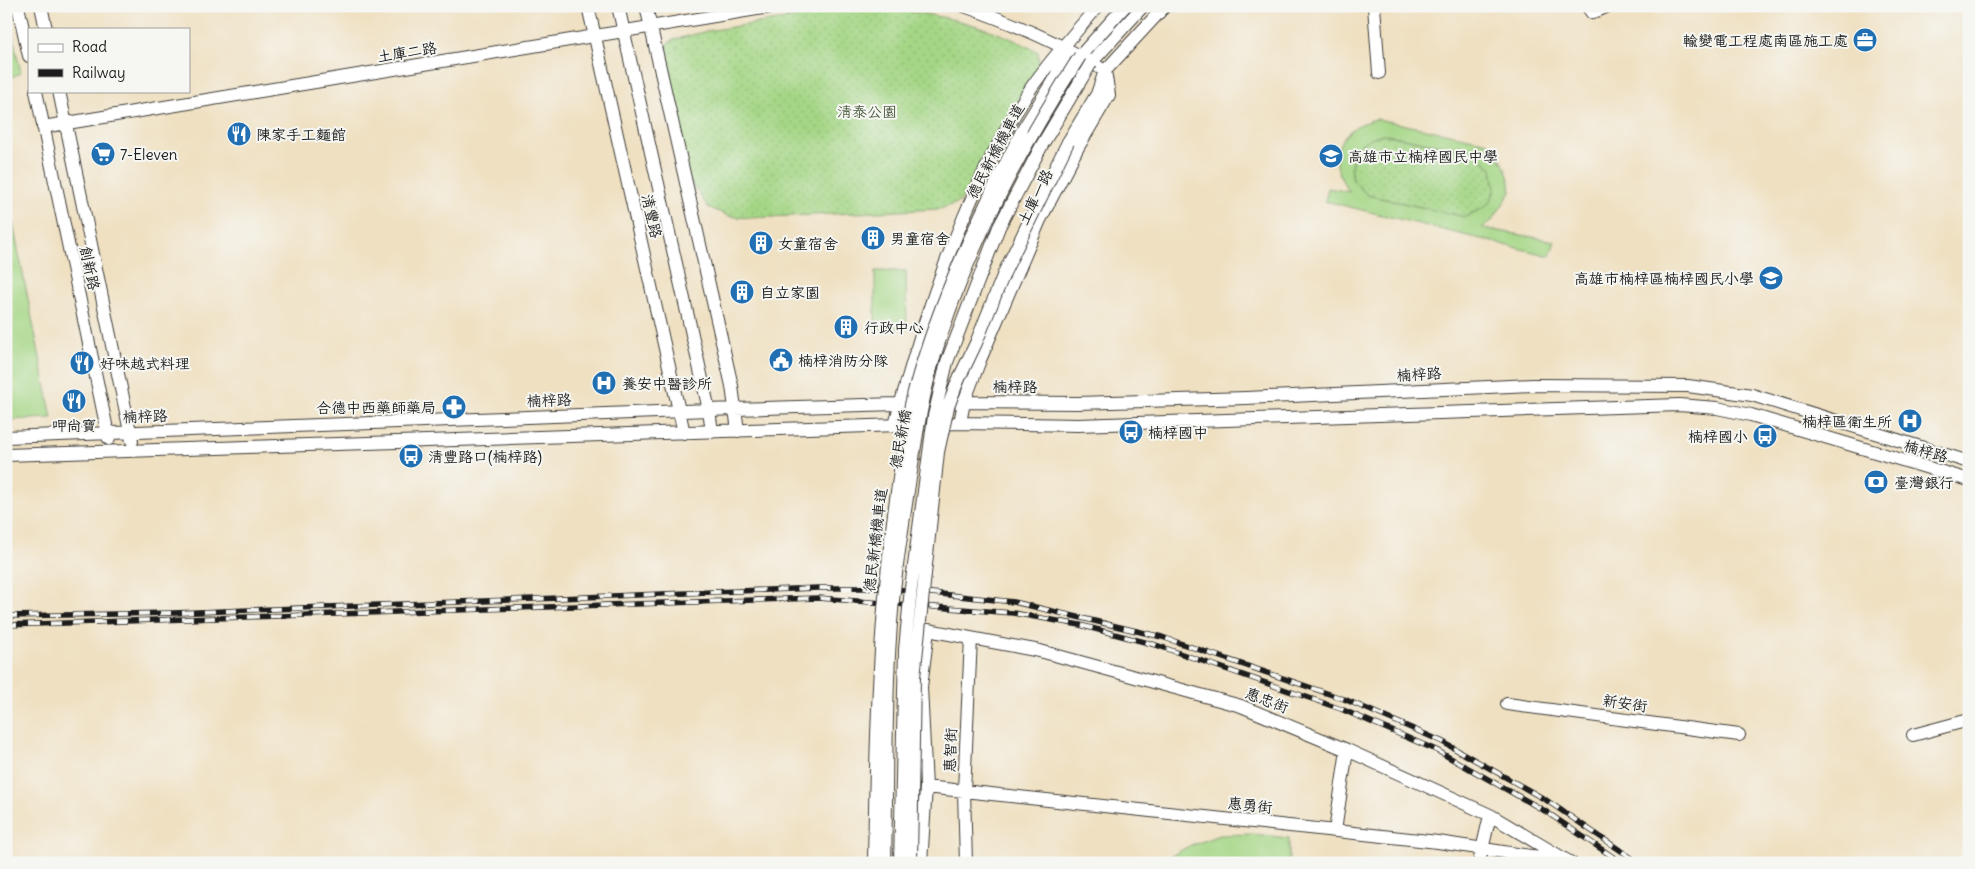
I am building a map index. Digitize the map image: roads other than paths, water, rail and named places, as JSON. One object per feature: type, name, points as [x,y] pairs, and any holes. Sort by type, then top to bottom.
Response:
[{"type":"street","points":[[18,6],[28,51]]},
{"type":"street","points":[[41,6],[46,28]]},
{"type":"street","name":"清豐路","points":[[588,6],[684,433]]},
{"type":"street","name":"清豐路","points":[[618,6],[709,410],[712,432]]},
{"type":"street","points":[[646,6],[730,377],[738,431]]},
{"type":"street","name":"土庫二路","points":[[44,127],[624,33],[776,6]]},
{"type":"street","points":[[964,6],[1008,21],[1062,46],[1105,71]]},
{"type":"street","points":[[896,425],[931,309],[957,236],[1007,128],[1032,88],[1062,46],[1098,6]]},
{"type":"street","points":[[1080,56],[1125,6]]},
{"type":"street","points":[[1092,63],[1143,6]]},
{"type":"street","points":[[911,863],[914,677],[938,452],[948,408],[1004,271],[1068,142],[1097,94],[1105,71],[1165,6]]},
{"type":"street","points":[[1374,6],[1379,73]]},
{"type":"street","points":[[1590,9],[1608,6]]},
{"type":"street","name":"德民新橋機車道","points":[[874,863],[876,723],[882,619],[894,515],[915,390],[939,310],[957,265],[1021,133],[1056,76],[1064,58],[1062,46]]},
{"type":"street","name":"德民新橋","points":[[885,863],[891,628],[906,504],[920,416],[933,361],[950,310],[990,213],[1010,174],[1080,56]]},
{"type":"street","name":"德民新橋","points":[[900,863],[905,649],[911,588],[934,416],[947,362],[999,227],[1042,145],[1092,63]]},
{"type":"street","name":"土庫一路","points":[[960,423],[964,402],[980,360],[1040,220],[1077,149],[1109,95],[1105,71]]},
{"type":"street","name":"創新路","points":[[36,92],[111,452]]},
{"type":"street","name":"創新路","points":[[59,92],[134,451]]},
{"type":"street","name":"楠梓路","points":[[6,437],[964,402],[1078,403],[1226,399],[1533,385],[1688,386],[1752,395],[1969,462]]},
{"type":"street","name":"楠梓路","points":[[6,455],[960,423],[1078,426],[1679,405],[1717,408],[1751,415],[1969,480]]},
{"type":"street","name":"惠忠街","points":[[926,787],[922,687],[928,630],[1040,651],[1241,706],[1348,750],[1490,815],[1570,862]]},
{"type":"street","name":"惠智街","points":[[966,863],[964,791],[971,638]]},
{"type":"street","name":"新安街","points":[[1507,704],[1739,735]]},
{"type":"street","points":[[1913,735],[1969,720]]},
{"type":"street","points":[[1335,831],[1348,750]]},
{"type":"street","points":[[921,863],[926,787]]},
{"type":"street","name":"惠勇街","points":[[926,787],[1482,848],[1570,862]]},
{"type":"street","points":[[1478,863],[1490,815]]},
{"type":"railway","points":[[6,616],[173,613],[818,588],[886,588],[1014,602],[1162,637],[1344,699],[1441,741],[1546,800],[1639,863]]},
{"type":"railway","points":[[6,625],[818,598],[1013,613],[1080,625],[1156,645],[1341,709],[1436,750],[1545,811],[1622,863]]},
{"type":"place","name":"輸變電工程處南區施工處","points":[[1865,40]]},
{"type":"place","name":"陳家手工麵館","points":[[239,134]]},
{"type":"place","name":"7-Eleven","points":[[103,154]]},
{"type":"place","name":"高雄市立楠梓國民中學","points":[[1331,156]]},
{"type":"place","name":"男童宿舍","points":[[873,238]]},
{"type":"place","name":"女童宿舍","points":[[761,243]]},
{"type":"place","name":"高雄市楠梓區楠梓國民小學","points":[[1771,278]]},
{"type":"place","name":"自立家園","points":[[742,292]]},
{"type":"place","name":"行政中心","points":[[846,327]]},
{"type":"place","name":"楠梓消防分隊","points":[[781,360]]},
{"type":"place","name":"好味越式料理","points":[[82,363]]},
{"type":"place","name":"養安中醫診所","points":[[604,383]]},
{"type":"place","name":"呷尚寶","points":[[74,401]]},
{"type":"place","name":"合德中西藥師藥局","points":[[454,407]]},
{"type":"place","name":"楠梓區衛生所","points":[[1910,421]]},
{"type":"place","name":"楠梓國中","points":[[1131,432]]},
{"type":"place","name":"楠梓國小","points":[[1765,436]]},
{"type":"place","name":"清豐路口(楠梓路)","points":[[411,456]]},
{"type":"place","name":"臺灣銀行","points":[[1876,482]]},
{"type":"park label","name":"清泰公園","points":[[867,111]]}]
